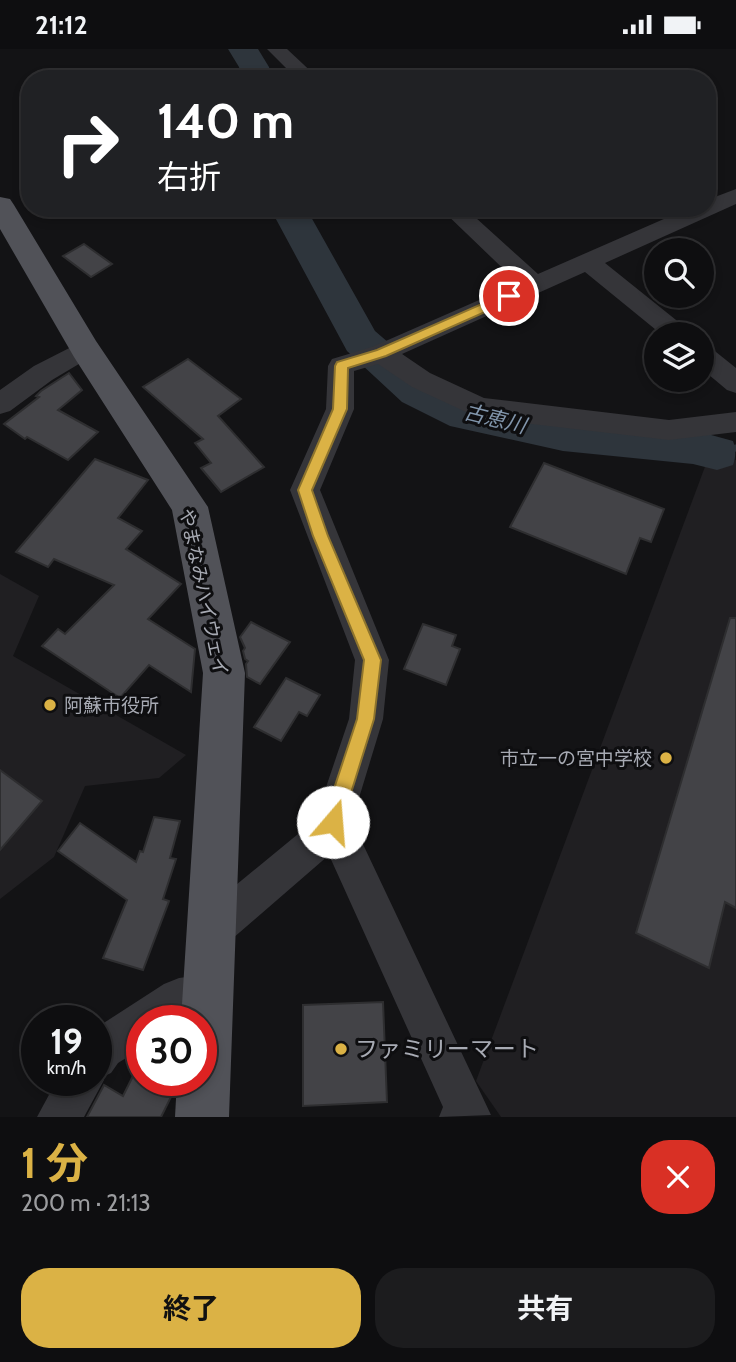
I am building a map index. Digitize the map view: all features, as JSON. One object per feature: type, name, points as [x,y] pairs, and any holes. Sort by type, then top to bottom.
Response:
[{"type":"main road","name":"やまなみハイウェイ","points":[[0,205],[85,349],[190,507],[224,673],[202,1117]]},
{"type":"street","points":[[276,49],[299,70]]},
{"type":"street","points":[[716,206],[736,197]]},
{"type":"street","points":[[461,217],[535,285]]},
{"type":"street","points":[[211,931],[311,847],[333,822],[366,719],[372,660],[305,490],[340,409],[341,366],[381,353],[690,217]]},
{"type":"street","points":[[588,262],[662,322]]},
{"type":"street","points":[[0,404],[43,373],[85,349]]},
{"type":"street","points":[[381,353],[421,380],[479,408],[669,430],[736,422]]},
{"type":"street","points":[[714,365],[736,383]]},
{"type":"street","points":[[333,822],[467,1116]]},
{"type":"street","points":[[170,1005],[179,999],[208,995]]},
{"type":"street","points":[[59,1117],[72,1096]]},
{"type":"shaded area","name":"市立一の宮中学校","points":[[736,460],[736,1117],[501,1117],[476,1081],[706,464]]},
{"type":"shaded area","name":"阿蘇市役所","points":[[0,574],[39,596],[13,656],[186,755],[159,778],[85,786],[54,857],[0,899]]},
{"type":"building","points":[[84,244],[112,264],[91,277],[63,256]]},
{"type":"building","points":[[188,359],[241,399],[218,416],[264,467],[221,492],[201,468],[211,463],[195,443],[203,439],[143,387]]},
{"type":"building","points":[[69,373],[82,390],[58,410],[98,432],[68,460],[27,437],[25,439],[4,424],[39,397],[36,396],[41,391]]},
{"type":"building","points":[[95,459],[148,480],[118,518],[142,531],[126,549],[181,584],[148,619],[195,649],[191,692],[149,665],[120,698],[42,646],[58,629],[65,634],[114,585],[54,559],[48,567],[16,552]]},
{"type":"building","points":[[544,463],[664,509],[651,542],[640,538],[626,574],[510,527]]},
{"type":"building","points":[[730,618],[736,618],[736,908],[725,902],[709,968],[636,933]]},
{"type":"building","points":[[251,622],[290,642],[260,684],[247,677],[248,661],[245,659],[245,648],[240,637]]},
{"type":"building","points":[[423,624],[456,635],[452,646],[460,649],[446,685],[404,669]]},
{"type":"building","points":[[286,678],[320,695],[307,716],[299,712],[281,741],[254,727]]},
{"type":"building","points":[[0,770],[42,801],[0,850]]},
{"type":"building","points":[[154,817],[180,821],[170,858],[176,859],[163,899],[169,901],[143,970],[103,958],[127,900],[58,851],[80,823],[136,862],[140,851],[143,852]]},
{"type":"building","points":[[383,1002],[387,1102],[303,1106],[303,1005]]},
{"type":"building","points":[[112,1090],[123,1096],[126,1090],[126,1096],[172,1096],[161,1117],[87,1117],[98,1096],[112,1096]]},
{"type":"waterway","name":"古恵川","points":[[243,49],[255,70]]},
{"type":"waterway","name":"古恵川","points":[[293,217],[361,341],[417,391],[465,415],[563,435],[693,447],[717,453]]},
{"type":"waterway","points":[[717,453],[736,448]]},
{"type":"place","name":"阿蘇市役所","points":[[50,705]]},
{"type":"place","name":"市立一の宮中学校","points":[[666,758]]},
{"type":"place","name":"ファミリーマート","points":[[341,1049]]},
{"type":"route","points":[[333,822],[366,719],[372,660],[305,490],[340,409],[341,366],[381,353],[509,296]]}]
